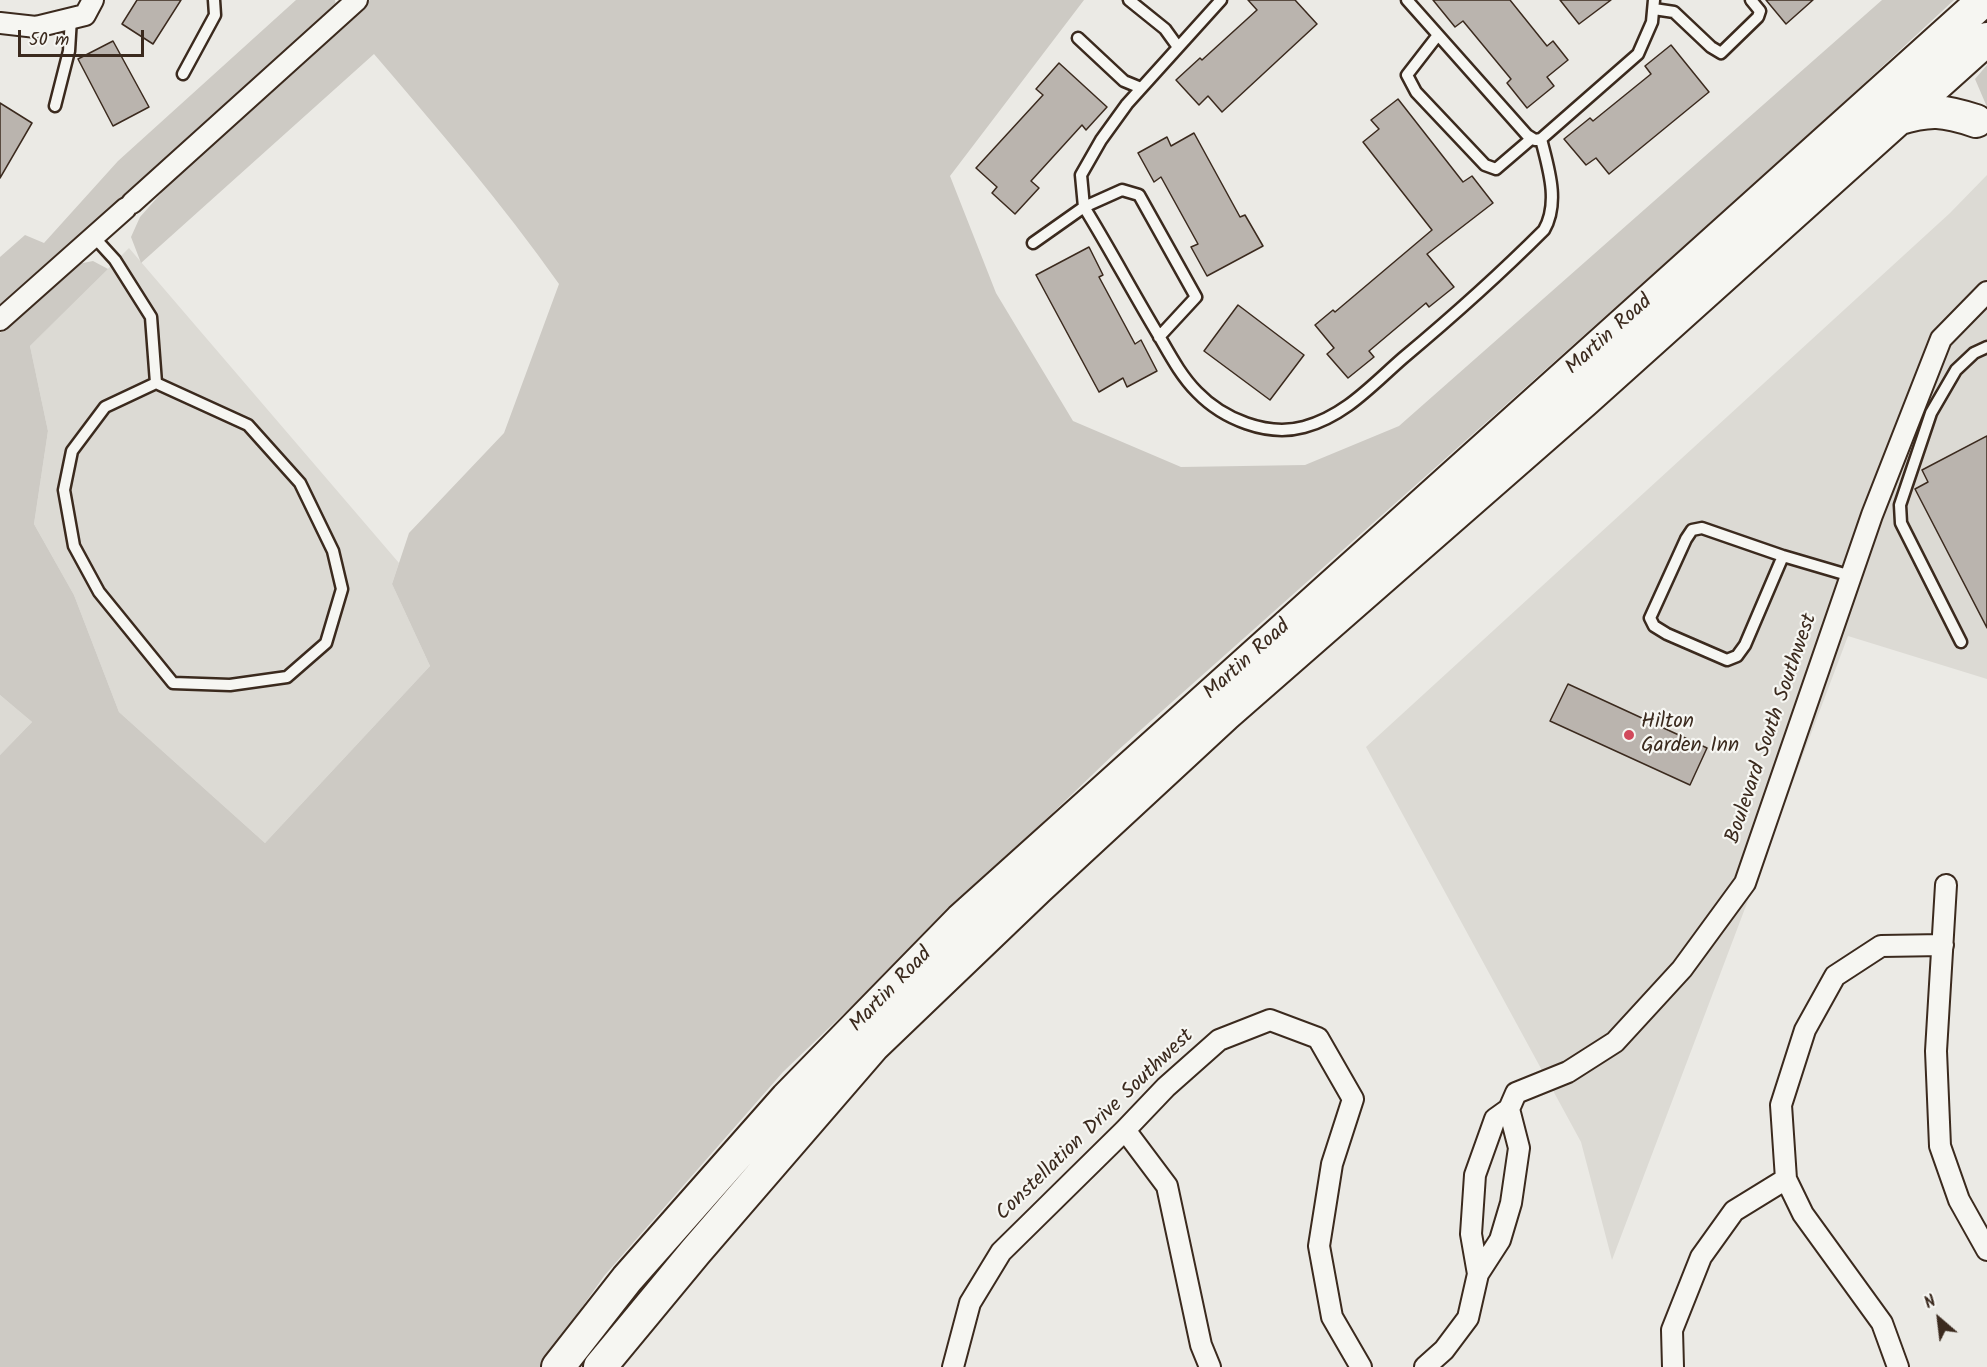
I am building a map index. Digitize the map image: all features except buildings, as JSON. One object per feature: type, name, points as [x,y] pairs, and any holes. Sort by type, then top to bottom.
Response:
[{"type":"main road","name":"Martin Road","points":[[558,1367],[627,1279],[787,1098],[961,920],[1984,0]]},
{"type":"main road","name":"Martin Road","points":[[600,1367],[696,1251],[873,1046],[1038,888],[1225,716],[1584,401],[1987,39]]},
{"type":"main road","points":[[1960,62],[1958,78],[1963,102],[1981,128]]},
{"type":"main road","points":[[1897,119],[1935,111],[1955,114],[1981,128]]},
{"type":"street","points":[[0,23],[36,27],[85,15],[93,0]]},
{"type":"street","points":[[0,320],[357,0]]},
{"type":"street","name":"Boulevard South Southwest","points":[[1478,1274],[1472,1234],[1474,1175],[1495,1119],[1509,1109],[1516,1093],[1568,1072],[1615,1042],[1682,969],[1745,883],[1872,515],[1941,339],[1987,292]]},
{"type":"street","points":[[1946,885],[1936,1051],[1940,1146],[1959,1200],[1987,1250]]},
{"type":"street","points":[[1898,1367],[1882,1323],[1803,1214],[1786,1179],[1780,1105],[1805,1030],[1835,976],[1881,946],[1942,945]]},
{"type":"street","name":"Constellation Drive Southwest","points":[[953,1367],[970,1303],[1001,1252],[1166,1087],[1219,1040],[1270,1020],[1318,1038],[1353,1099],[1332,1164],[1320,1246],[1332,1317],[1361,1367]]},
{"type":"street","points":[[1425,1367],[1444,1350],[1468,1318],[1478,1274],[1500,1240],[1511,1203],[1519,1148],[1509,1109]]},
{"type":"street","points":[[1125,1130],[1167,1186],[1201,1345],[1210,1367]]},
{"type":"street","points":[[1672,1367],[1672,1330],[1701,1257],[1734,1211],[1786,1179]]},
{"type":"lane","points":[[183,74],[215,15],[214,0]]},
{"type":"lane","points":[[1129,0],[1165,29],[1178,47]]},
{"type":"lane","points":[[1221,0],[1141,88],[1101,140],[1082,175],[1084,207],[1182,375],[1196,392],[1212,406],[1236,420],[1280,430],[1303,428],[1331,417],[1361,397],[1506,268],[1548,224],[1552,202],[1550,174],[1536,139],[1407,0]]},
{"type":"lane","points":[[1438,35],[1407,75],[1416,92],[1485,165],[1496,169],[1536,139],[1638,54],[1652,22],[1654,5],[1674,12],[1711,47],[1721,53],[1758,17],[1760,11],[1751,0]]},
{"type":"lane","points":[[55,106],[69,51],[71,18]]},
{"type":"lane","points":[[1078,38],[1124,81],[1141,88]]},
{"type":"lane","points":[[1033,243],[1084,207],[1122,190],[1139,195],[1196,297],[1160,337]]},
{"type":"lane","points":[[94,237],[115,260],[151,317],[156,382]]},
{"type":"lane","points":[[1960,642],[1901,523],[1900,505],[1931,413],[1956,370],[1974,353],[1987,346]]},
{"type":"lane","points":[[156,382],[248,425],[300,483],[333,551],[342,589],[326,643],[287,676],[230,685],[173,683],[99,592],[74,546],[64,490],[72,451],[105,407],[156,382]]},
{"type":"lane","points":[[1783,556],[1745,645],[1737,656],[1726,660],[1666,634],[1654,626],[1650,618],[1692,530],[1702,528],[1783,556],[1851,576]]},
{"type":"shaded area","points":[[296,0],[335,0],[337,12],[104,220],[0,305],[0,257],[25,235],[44,243],[118,161]]},
{"type":"shaded area","points":[[370,0],[1084,0],[950,176],[996,293],[1073,421],[1181,467],[1305,465],[1399,426],[1882,0],[1954,0],[1803,140],[1116,752],[783,1072],[604,1276],[540,1367],[0,1367],[0,755],[32,722],[0,695],[0,333],[78,264],[93,261],[108,269],[30,346],[48,431],[34,524],[74,595],[119,712],[265,843],[430,666],[392,584],[409,533],[504,433],[559,284],[492,195],[374,54],[141,263],[131,237],[140,217],[189,162]]},
{"type":"shaded area","points":[[1987,65],[1987,107],[1975,79]]},
{"type":"shaded area","points":[[1987,175],[1987,679],[1848,636],[1612,1260],[1581,1142],[1366,747],[1950,213]]},
{"type":"shaded area","points":[[129,248],[399,563],[392,584],[430,666],[265,843],[119,712],[74,595],[34,524],[48,431],[30,346]]},
{"type":"shaded area","points":[[0,695],[32,722],[0,755]]},
{"type":"place","name":"Hilton Garden Inn","points":[[1629,735]]}]
